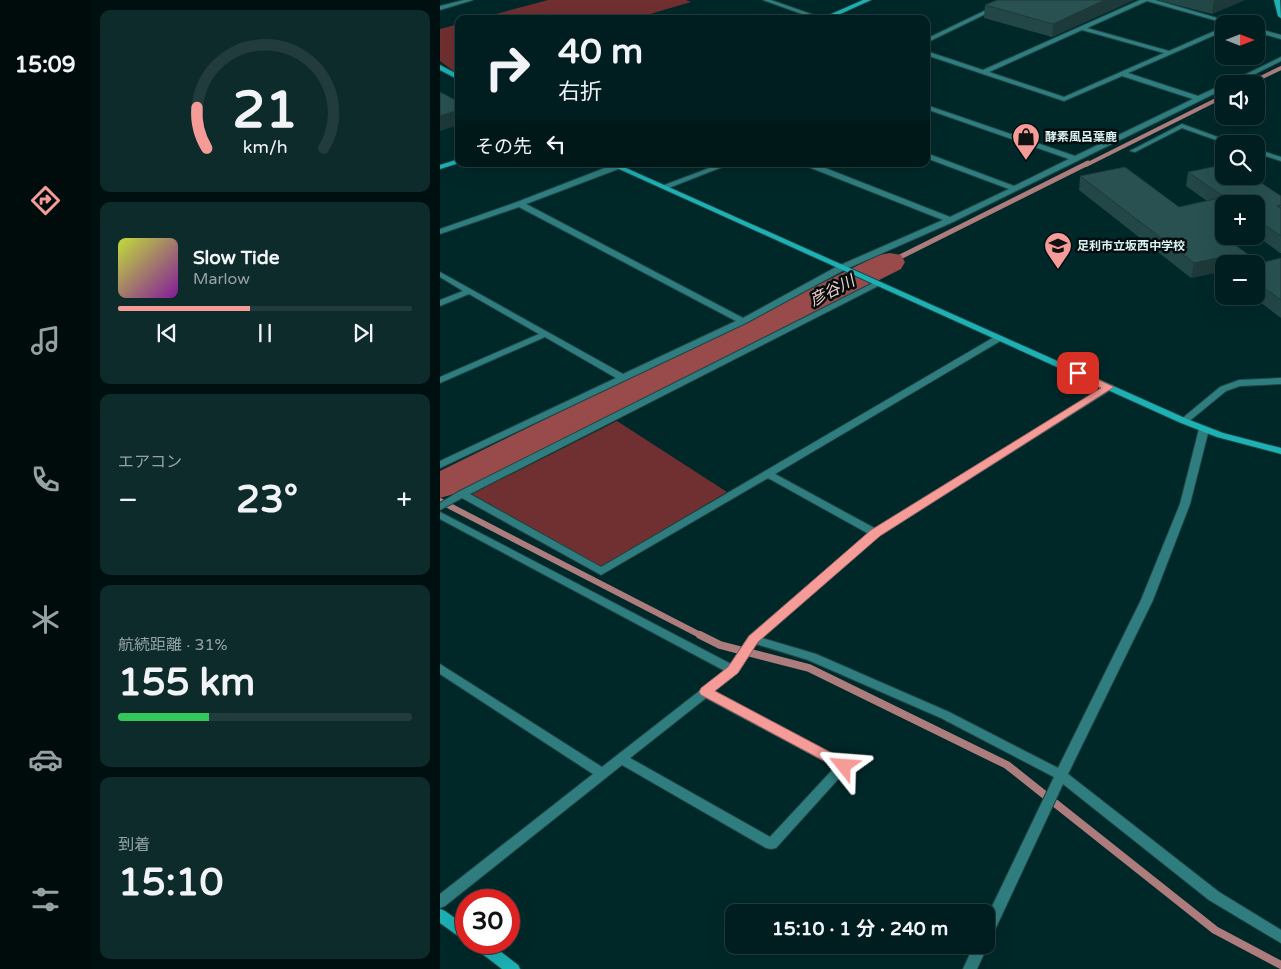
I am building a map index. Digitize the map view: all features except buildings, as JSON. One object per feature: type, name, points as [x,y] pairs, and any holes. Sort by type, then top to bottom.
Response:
[{"type":"street","points":[[440,8],[470,0]]},
{"type":"street","points":[[766,0],[810,15]]},
{"type":"street","points":[[832,15],[868,0]]},
{"type":"street","points":[[930,39],[1011,0]]},
{"type":"street","points":[[983,72],[1147,0],[1215,19]]},
{"type":"street","points":[[1277,0],[1281,16]]},
{"type":"street","points":[[1082,28],[1170,53]]},
{"type":"street","points":[[930,54],[1064,99],[1215,32]]},
{"type":"street","points":[[1265,33],[1281,37]]},
{"type":"street","points":[[1247,75],[1281,59]]},
{"type":"street","points":[[440,67],[455,76]]},
{"type":"street","points":[[1124,74],[1198,98]]},
{"type":"street","points":[[440,465],[950,220],[1073,158],[1215,90]]},
{"type":"street","points":[[930,107],[1073,158]]},
{"type":"street","points":[[1133,151],[1182,126],[1215,137]]},
{"type":"street","points":[[1265,154],[1281,159]]},
{"type":"street","points":[[930,156],[1014,188]]},
{"type":"street","points":[[440,167],[455,162]]},
{"type":"street","points":[[440,232],[520,204],[610,167]]},
{"type":"street","points":[[619,167],[1184,421],[1204,429],[1281,451]]},
{"type":"street","points":[[663,187],[718,167]]},
{"type":"street","points":[[817,167],[950,220]]},
{"type":"street","points":[[520,204],[743,320]]},
{"type":"street","points":[[440,274],[623,378]]},
{"type":"street","points":[[440,507],[462,494],[878,284]]},
{"type":"street","points":[[440,303],[470,291]]},
{"type":"street","points":[[440,380],[546,334]]},
{"type":"street","points":[[462,494],[601,572],[999,338]]},
{"type":"street","points":[[1184,421],[1223,389],[1239,383],[1281,381]]},
{"type":"street","points":[[440,902],[733,670],[753,639],[876,533],[1109,387]]},
{"type":"street","points":[[995,915],[1153,586],[1186,504],[1204,429]]},
{"type":"street","points":[[767,474],[876,533]]},
{"type":"street","points":[[440,515],[733,670]]},
{"type":"street","points":[[753,639],[812,657],[945,715],[1061,775],[1214,896],[1281,937]]},
{"type":"street","points":[[440,668],[602,773]]},
{"type":"street","points":[[621,759],[771,844],[844,766],[705,692]]},
{"type":"street","points":[[440,915],[455,926]]},
{"type":"street","points":[[493,954],[513,969]]},
{"type":"street","points":[[970,969],[977,954]]},
{"type":"shaded area","points":[[548,0],[686,0],[691,2],[647,15],[493,15]]},
{"type":"shaded area","points":[[455,25],[455,72],[440,61],[440,29]]},
{"type":"shaded area","points":[[617,421],[727,492],[600,567],[472,494]]},
{"type":"waterway","name":"彦谷川","points":[[1265,76],[1281,68]]},
{"type":"waterway","name":"彦谷川","points":[[1086,165],[1215,100]]},
{"type":"waterway","name":"彦谷川","points":[[890,262],[1088,163]]},
{"type":"waterway","name":"彦谷川","points":[[440,486],[890,262]]},
{"type":"waterway","points":[[440,501],[702,636]]},
{"type":"waterway","points":[[702,636],[720,645],[809,668],[1007,765],[1215,930],[1281,965]]},
{"type":"place","name":"酵素風呂葉鹿","points":[[1026,161]]},
{"type":"place","name":"足利市立坂西中学校","points":[[1058,270]]},
{"type":"route","points":[[844,766],[705,692],[733,670],[753,639],[876,533],[1109,387],[1078,373]]}]
